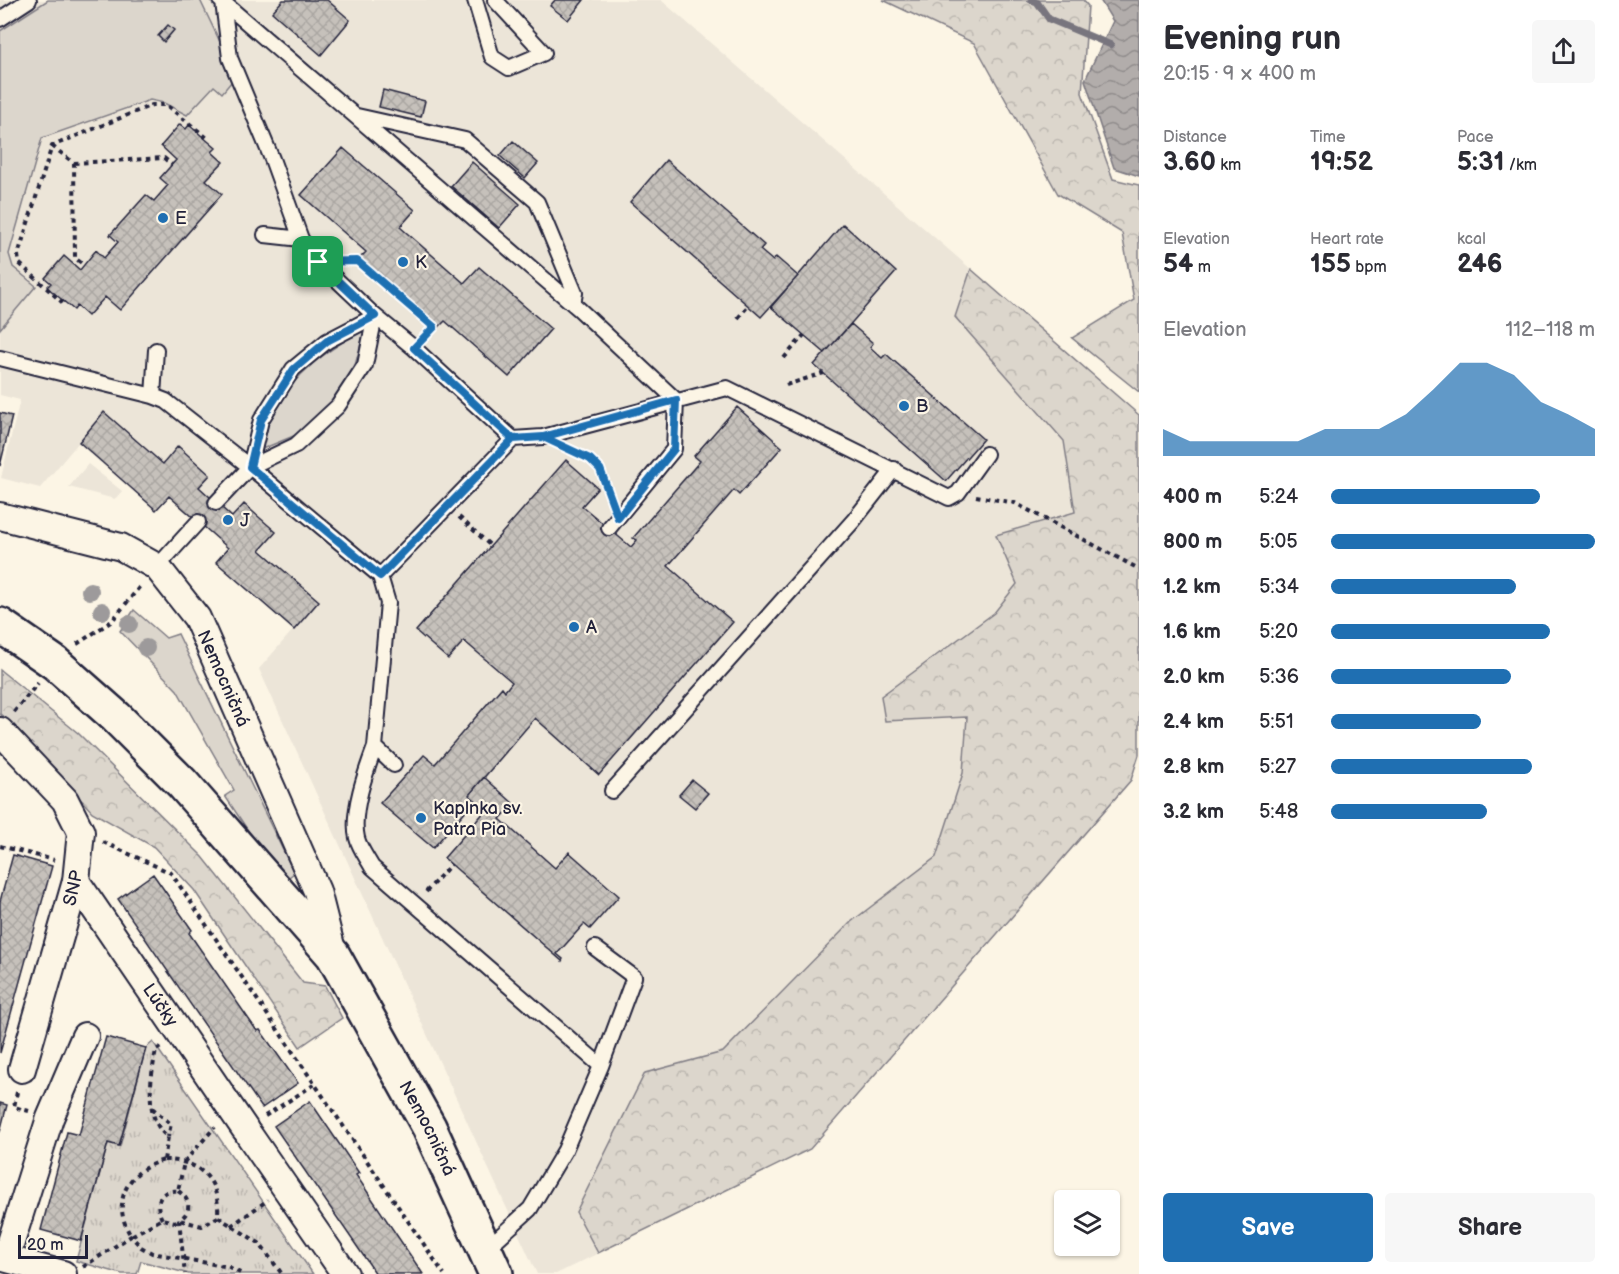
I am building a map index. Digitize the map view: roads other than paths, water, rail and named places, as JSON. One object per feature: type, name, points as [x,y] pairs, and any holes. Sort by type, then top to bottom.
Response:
[{"type":"street","name":"Nemocničná","points":[[0,516],[121,547],[157,567],[197,618],[316,891],[333,955]]},
{"type":"street","name":"Nemocničná","points":[[0,625],[55,663],[116,717],[182,783],[333,955],[429,1127],[490,1262]]},
{"type":"street","name":"SNP","points":[[6,722],[65,800],[81,832],[69,872],[22,1069]]},
{"type":"street","name":"Lúčky","points":[[69,872],[345,1274]]},
{"type":"street","points":[[73,1271],[3,1258],[50,1118],[85,1036]]},
{"type":"lane","points":[[0,19],[29,0]]},
{"type":"lane","points":[[475,0],[492,57],[509,68],[544,53],[495,0]]},
{"type":"lane","points":[[223,1],[573,304],[676,400],[674,449],[614,523]]},
{"type":"lane","points":[[223,1],[230,58],[302,239],[318,262],[513,439]]},
{"type":"lane","points":[[354,115],[465,140],[537,201],[575,293],[573,304]]},
{"type":"lane","points":[[265,235],[302,239]]},
{"type":"lane","points":[[250,467],[261,420],[294,369],[327,341],[375,316]]},
{"type":"lane","points":[[216,503],[250,467],[296,445],[338,406],[365,365],[375,316]]},
{"type":"lane","points":[[153,396],[156,350]]},
{"type":"lane","points":[[0,358],[166,401],[250,467],[380,576],[388,603],[375,747],[364,774],[357,807],[357,838],[372,867],[600,1066]]},
{"type":"lane","points":[[380,576],[513,439],[543,437],[727,388],[949,498],[958,493],[987,454]]},
{"type":"lane","points":[[612,791],[854,520],[894,469]]},
{"type":"lane","points":[[157,567],[198,522]]},
{"type":"lane","points":[[375,747],[394,765]]},
{"type":"lane","points":[[490,1262],[530,1209],[565,1150],[634,977],[595,948]]},
{"type":"water","points":[[1100,0],[1139,0],[1139,176],[1114,168],[1085,80],[1113,21]]},
{"type":"waterway","points":[[1031,0],[1037,2],[1049,19],[1111,45]]},
{"type":"place","name":"E","points":[[163,218]]},
{"type":"place","name":"K","points":[[403,262]]},
{"type":"place","name":"B","points":[[904,406]]},
{"type":"place","name":"J","points":[[228,520]]},
{"type":"place","name":"A","points":[[574,627]]},
{"type":"place","name":"Kaplnka sv. Patra Pia","points":[[421,818]]}]
